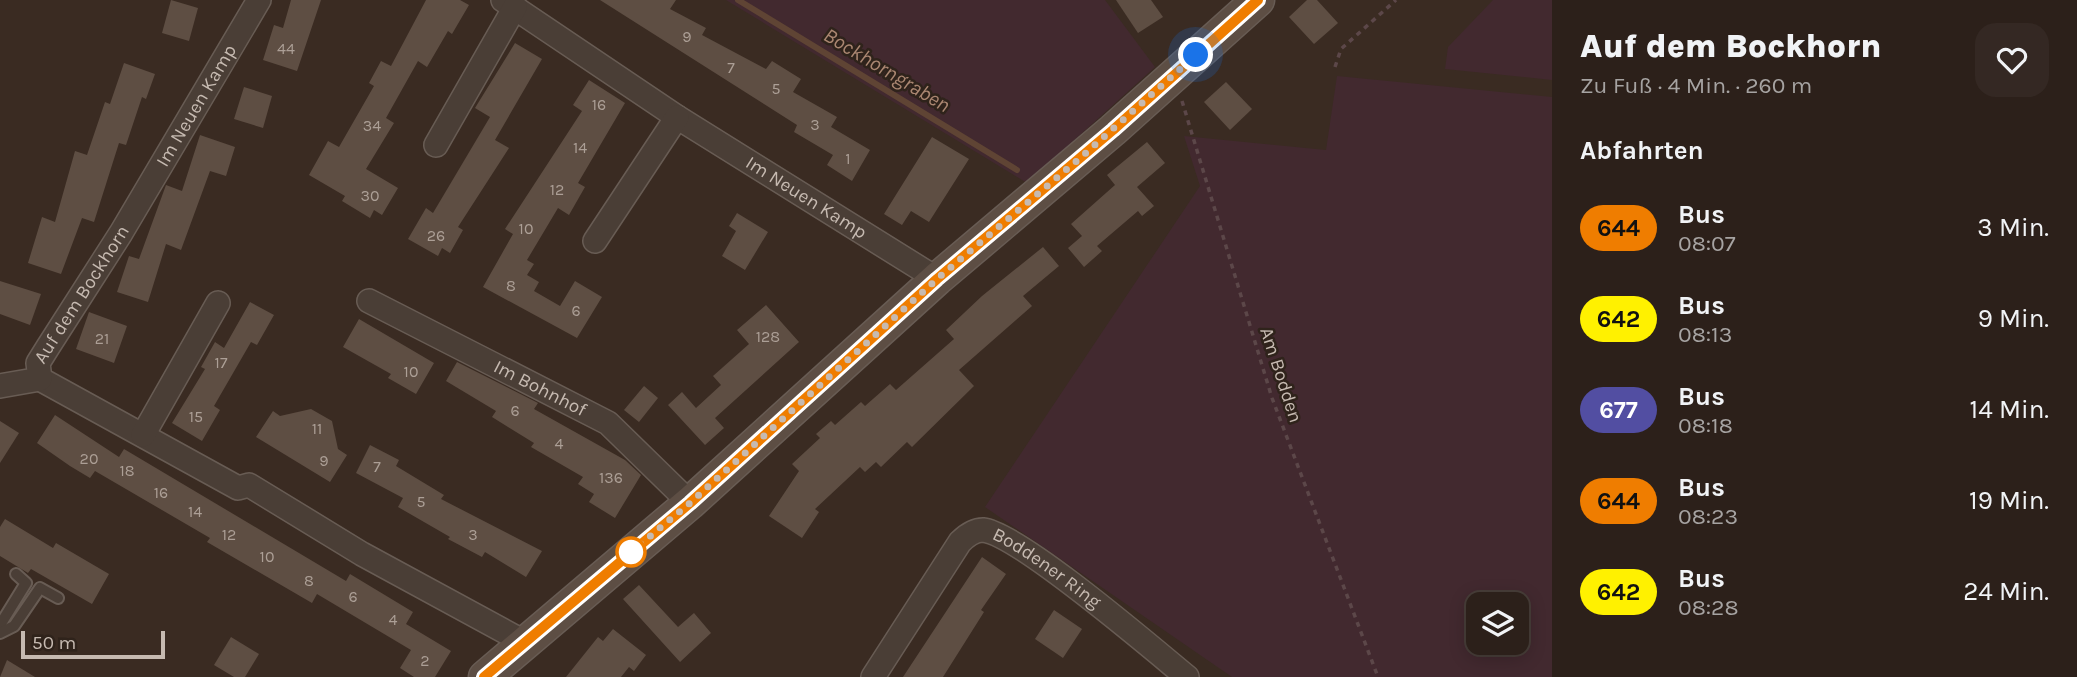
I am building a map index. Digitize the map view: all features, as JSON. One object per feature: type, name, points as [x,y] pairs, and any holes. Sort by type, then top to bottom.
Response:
[{"type":"street","name":"Im Neuen Kamp","points":[[133,211],[259,0]]},
{"type":"street","points":[[485,677],[690,503],[937,279],[1258,0]]},
{"type":"street","name":"Im Neuen Kamp","points":[[436,145],[509,3],[677,117],[937,279]]},
{"type":"street","points":[[594,241],[677,117]]},
{"type":"street","name":"Auf dem Bockhorn","points":[[40,379],[38,363],[133,211]]},
{"type":"street","name":"Im Bohnhof","points":[[369,301],[608,423],[690,503]]},
{"type":"street","points":[[144,435],[218,303]]},
{"type":"street","name":"Auf dem Bockhorn","points":[[0,386],[40,379],[238,488],[249,485],[362,554],[524,642]]},
{"type":"street","name":"Boddener Ring","points":[[873,677],[960,542],[969,534],[982,530],[1000,536],[1050,569],[1106,610],[1186,677]]},
{"type":"lane","points":[[0,625],[26,583],[16,574]]},
{"type":"lane","points":[[0,633],[14,625],[40,588],[58,598]]},
{"type":"path","points":[[1335,67],[1342,49],[1396,0]]},
{"type":"path","name":"Am Bodden","points":[[1173,76],[1272,398],[1378,677]]},
{"type":"shaded area","points":[[726,0],[1105,0],[1155,67],[1027,183]]},
{"type":"shaded area","points":[[1493,0],[1552,0],[1552,80],[1445,69],[1448,47]]},
{"type":"shaded area","points":[[1337,76],[1552,97],[1552,677],[1232,677],[985,507],[1200,186],[1184,136],[1326,150]]},
{"type":"building","points":[[171,0],[198,8],[189,41],[162,33]]},
{"type":"building","points":[[291,0],[321,0],[297,71],[263,60],[274,25],[283,28]]},
{"type":"building","points":[[426,0],[460,0],[469,5],[452,34],[448,31],[427,67],[418,61],[386,118],[394,123],[366,169],[398,188],[382,215],[374,210],[370,218],[342,201],[345,196],[309,175],[328,141],[339,147],[374,86],[369,83],[381,61],[391,66]]},
{"type":"building","points":[[600,0],[676,0],[670,9],[706,28],[702,35],[766,69],[772,61],[801,79],[793,92],[837,117],[831,127],[870,150],[852,181],[827,165],[833,155],[794,132],[797,125]]},
{"type":"building","points":[[1116,0],[1151,0],[1163,17],[1138,33]]},
{"type":"building","points":[[1307,0],[1317,0],[1338,23],[1314,44],[1289,17]]},
{"type":"building","points":[[515,43],[542,59],[495,140],[509,148],[458,227],[463,230],[450,253],[442,248],[438,256],[408,239],[426,208],[433,213],[490,117],[475,108]]},
{"type":"building","points":[[124,63],[155,74],[146,99],[142,97],[126,145],[119,143],[94,222],[82,218],[61,274],[28,263],[42,217],[55,222],[75,151],[87,155],[105,102],[110,104]]},
{"type":"building","points":[[589,80],[625,103],[578,183],[585,187],[569,215],[558,208],[527,260],[534,264],[527,275],[539,282],[534,291],[560,306],[575,281],[602,297],[577,338],[483,287],[513,234],[505,229],[582,111],[573,105]]},
{"type":"building","points":[[1226,82],[1252,109],[1230,130],[1204,102]]},
{"type":"building","points":[[244,87],[272,96],[263,128],[234,119]]},
{"type":"building","points":[[200,135],[235,147],[226,176],[210,171],[181,250],[166,244],[148,302],[117,292],[129,256],[139,259],[166,185],[182,191]]},
{"type":"building","points":[[932,137],[969,159],[929,222],[911,211],[902,225],[884,214]]},
{"type":"building","points":[[1147,142],[1165,163],[1137,187],[1154,206],[1142,216],[1138,211],[1097,246],[1102,251],[1084,267],[1068,248],[1082,236],[1071,224],[1115,185],[1107,175]]},
{"type":"building","points":[[737,213],[768,232],[745,270],[722,256],[736,231],[729,226]]},
{"type":"building","points":[[1043,247],[1059,266],[1023,296],[1032,306],[959,370],[974,386],[912,447],[907,442],[881,467],[876,462],[865,472],[860,467],[815,509],[819,512],[802,538],[769,516],[799,471],[792,464],[820,438],[816,434],[831,421],[835,425],[861,402],[865,406],[890,384],[896,390],[954,339],[946,330],[982,296]]},
{"type":"building","points":[[0,281],[41,294],[30,325],[0,314]]},
{"type":"building","points":[[250,302],[274,315],[257,345],[251,342],[214,406],[220,410],[202,441],[172,423],[205,369],[201,367],[215,342],[224,348]]},
{"type":"building","points":[[766,305],[799,342],[715,418],[724,428],[705,445],[668,405],[682,392],[696,408],[721,385],[713,376],[749,344],[737,330]]},
{"type":"building","points":[[89,312],[127,326],[114,363],[76,349]]},
{"type":"building","points":[[359,319],[434,363],[416,394],[388,378],[391,374],[343,347]]},
{"type":"building","points":[[457,362],[538,403],[534,409],[625,460],[641,475],[615,518],[589,502],[594,494],[578,484],[583,477],[531,447],[534,443],[492,417],[496,411],[446,381]]},
{"type":"building","points":[[644,386],[658,398],[639,422],[624,410]]},
{"type":"building","points":[[311,409],[332,421],[338,449],[347,455],[330,482],[256,437],[273,411],[280,416]]},
{"type":"building","points":[[55,415],[119,457],[124,449],[346,581],[350,574],[413,612],[406,624],[451,651],[435,677],[414,677],[400,668],[411,650],[317,594],[312,603],[207,542],[210,538],[95,471],[90,478],[70,466],[37,443]]},
{"type":"building","points":[[0,421],[19,433],[0,463]]},
{"type":"building","points":[[370,445],[399,460],[396,466],[444,495],[441,499],[542,551],[526,577],[485,552],[482,557],[448,539],[450,537],[398,507],[403,498],[356,473]]},
{"type":"building","points":[[5,519],[53,548],[56,543],[109,574],[92,604],[31,569],[28,573],[0,556],[0,527]]},
{"type":"building","points":[[982,557],[1006,574],[981,610],[984,612],[943,677],[903,677]]},
{"type":"building","points":[[639,585],[678,627],[694,613],[711,633],[680,662],[623,599]]},
{"type":"building","points":[[1054,610],[1082,629],[1063,658],[1035,639]]},
{"type":"building","points":[[613,629],[646,655],[634,671],[629,667],[621,677],[566,677],[598,637],[603,641]]},
{"type":"building","points":[[231,637],[259,654],[245,677],[234,677],[214,665]]},
{"type":"building","points":[[7,660],[35,677],[0,677]]},
{"type":"waterway","name":"Bockhorngraben","points":[[738,0],[1017,170]]},
{"type":"bus line","name":"644","points":[[484,677],[690,503],[937,279],[1113,130],[1258,0]]},
{"type":"route","points":[[631,552],[690,503],[937,279],[1045,189],[1196,55]]}]
